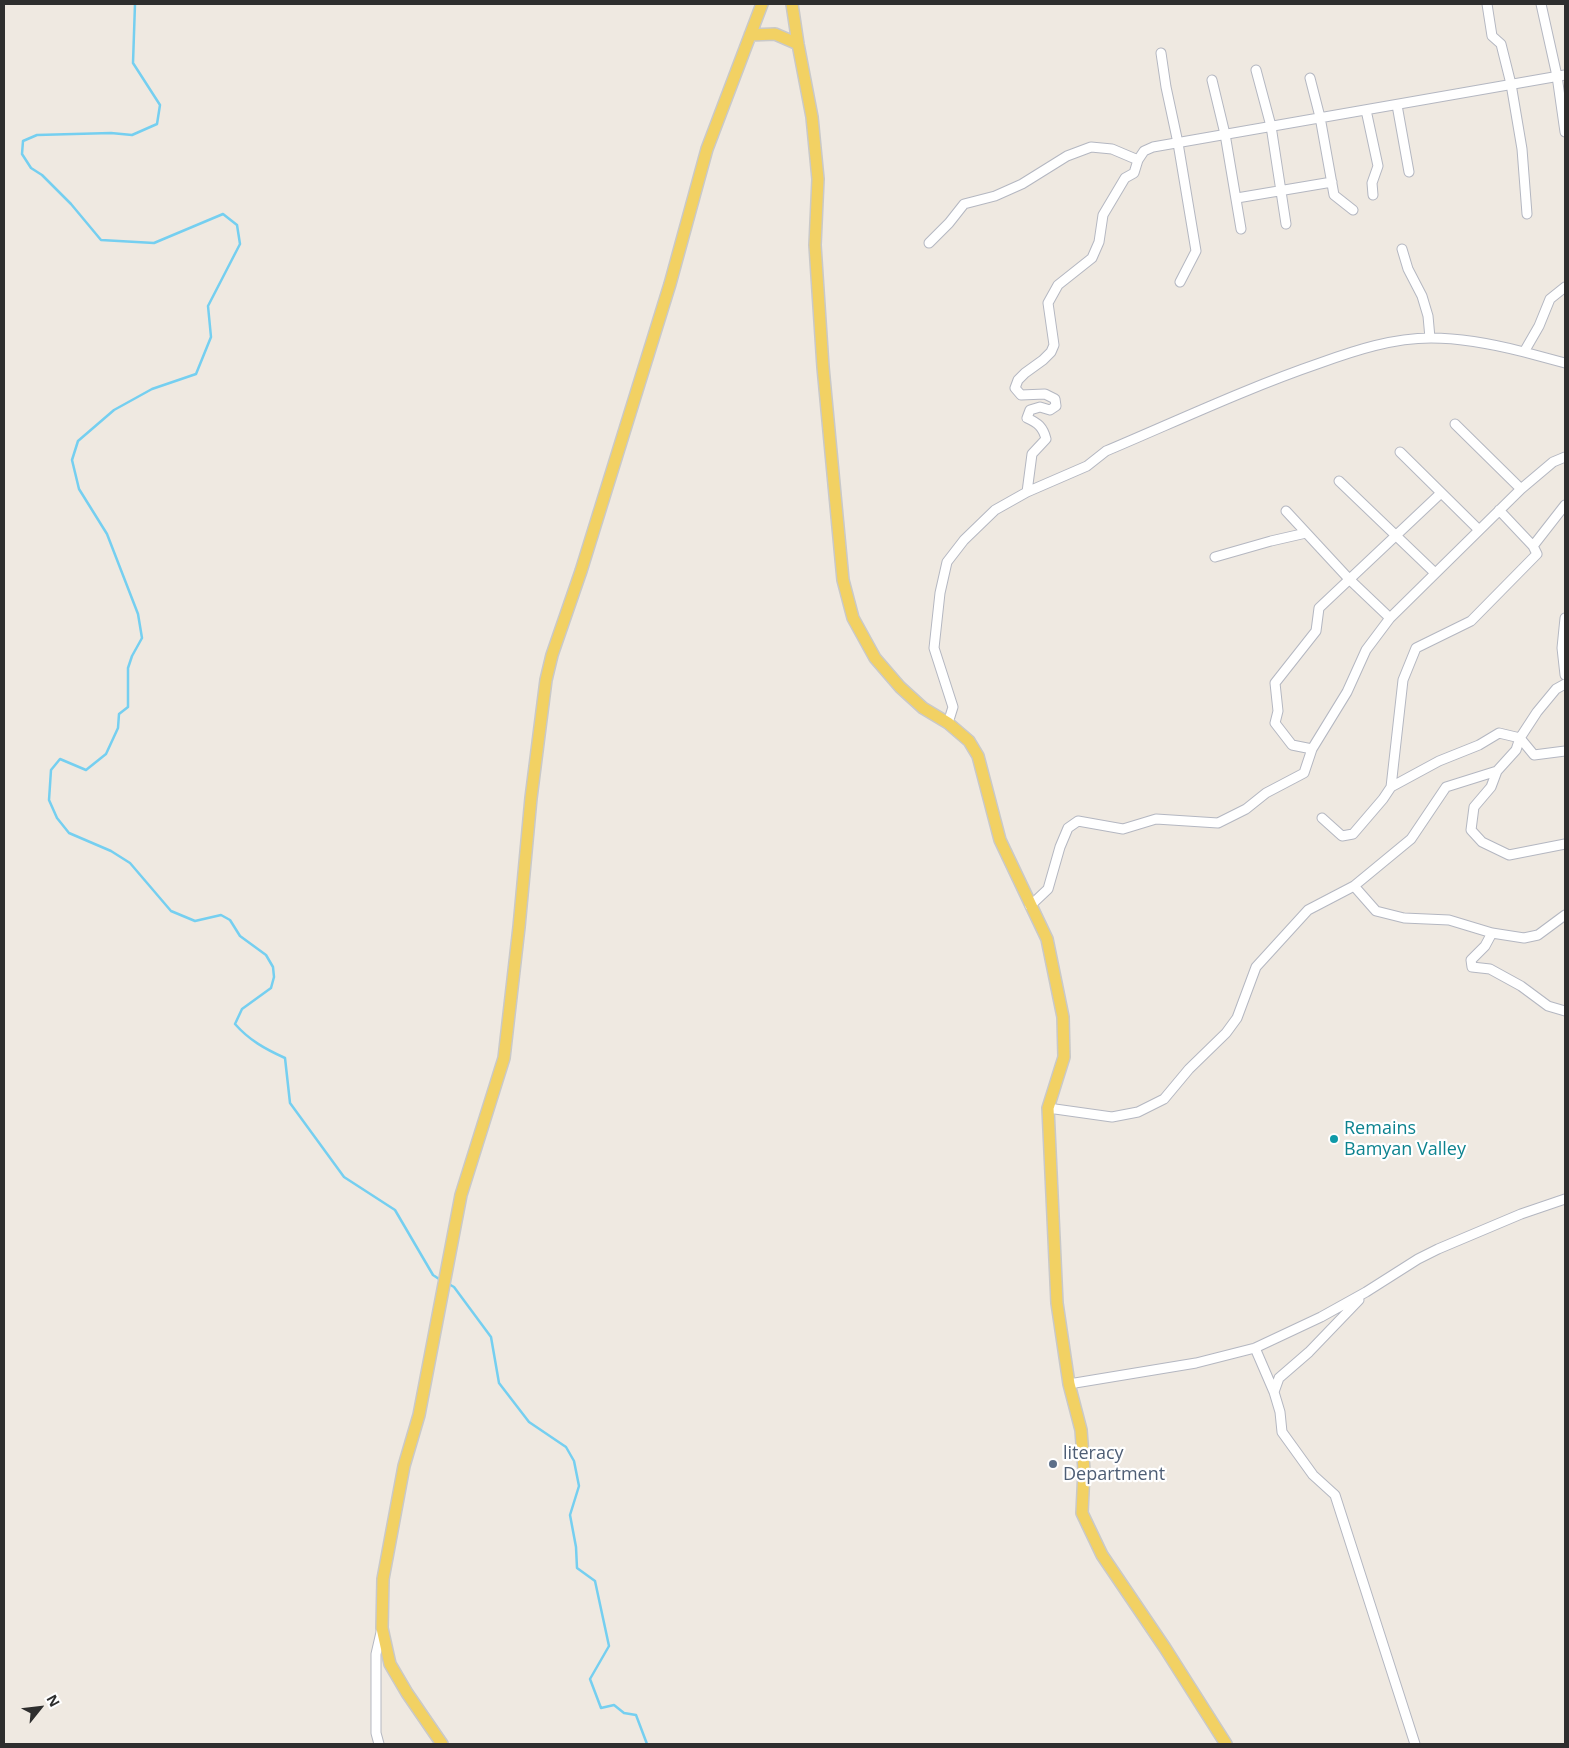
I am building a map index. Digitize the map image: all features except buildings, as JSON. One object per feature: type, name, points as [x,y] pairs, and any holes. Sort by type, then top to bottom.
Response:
[{"type":"main road","points":[[442,1744],[390,1664],[382,1628],[383,1579],[404,1466],[419,1415],[461,1195],[504,1058],[531,798],[546,680],[552,655],[581,571],[670,284],[707,149],[763,4]]},
{"type":"main road","points":[[792,4],[812,117],[817,170],[815,245],[823,367],[843,580],[853,618],[875,658],[900,687],[923,708],[948,723],[969,741],[978,756],[1000,840],[1047,940],[1063,1017],[1064,1057],[1048,1108],[1057,1303],[1069,1384],[1081,1430],[1084,1470],[1082,1513],[1102,1555],[1165,1648],[1226,1744]]},
{"type":"main road","points":[[750,35],[775,34],[798,44]]},
{"type":"street","points":[[1487,4],[1492,36],[1501,44],[1511,84],[1522,149],[1527,214]]},
{"type":"street","points":[[1541,4],[1561,76],[1565,132]]},
{"type":"street","points":[[1161,53],[1196,251],[1180,282]]},
{"type":"street","points":[[1256,70],[1271,126],[1286,224]]},
{"type":"street","points":[[1027,492],[1032,454],[1046,439],[1044,430],[1038,423],[1027,418],[1030,410],[1040,407],[1050,410],[1056,406],[1055,399],[1045,394],[1021,394],[1015,388],[1018,380],[1051,352],[1054,345],[1048,303],[1058,285],[1092,258],[1099,242],[1103,214],[1125,178],[1134,173],[1138,160],[1144,151],[1153,147],[1561,76]]},
{"type":"street","points":[[1310,78],[1320,117],[1334,195],[1353,210]]},
{"type":"street","points":[[1212,80],[1226,134],[1241,229]]},
{"type":"street","points":[[1397,105],[1409,172]]},
{"type":"street","points":[[1366,110],[1378,166],[1372,183],[1373,195]]},
{"type":"street","points":[[929,243],[949,223],[964,204],[995,196],[1022,184],[1067,156],[1091,147],[1112,150],[1138,160]]},
{"type":"street","points":[[1237,198],[1332,182]]},
{"type":"street","points":[[1402,249],[1408,269],[1422,296],[1428,316],[1430,338]]},
{"type":"street","points":[[1524,352],[1550,299],[1565,287]]},
{"type":"street","points":[[948,723],[953,707],[934,648],[940,592],[947,562],[964,540],[995,510],[1027,492],[1087,466],[1106,450],[1271,379],[1362,348],[1395,341],[1430,338],[1480,341],[1565,363]]},
{"type":"street","points":[[1455,424],[1521,488]]},
{"type":"street","points":[[1400,452],[1479,530]]},
{"type":"street","points":[[1030,906],[1048,889],[1060,847],[1068,828],[1078,822],[1123,828],[1156,820],[1218,823],[1246,809],[1266,793],[1304,773],[1312,749],[1347,692],[1366,650],[1390,618],[1521,488],[1553,462],[1565,457]]},
{"type":"street","points":[[1339,482],[1435,573]]},
{"type":"street","points":[[1312,749],[1292,745],[1276,723],[1278,711],[1275,684],[1316,631],[1319,608],[1441,493]]},
{"type":"street","points":[[1532,546],[1565,505]]},
{"type":"street","points":[[1322,818],[1342,836],[1353,834],[1383,800],[1391,787],[1403,680],[1416,648],[1471,621],[1537,554],[1499,510]]},
{"type":"street","points":[[1286,511],[1349,579],[1390,618]]},
{"type":"street","points":[[1214,558],[1271,540],[1306,533]]},
{"type":"street","points":[[1565,618],[1562,648],[1565,675]]},
{"type":"street","points":[[1565,684],[1556,688],[1537,712],[1520,738],[1516,750],[1498,771],[1491,787],[1474,807],[1472,830],[1482,842],[1509,856],[1565,844]]},
{"type":"street","points":[[1391,787],[1439,761],[1479,746],[1499,733],[1520,738],[1534,754],[1565,751]]},
{"type":"street","points":[[1048,1108],[1112,1117],[1138,1112],[1164,1099],[1189,1068],[1226,1033],[1238,1018],[1256,967],[1308,910],[1354,886],[1410,839],[1446,787],[1498,771]]},
{"type":"street","points":[[1354,886],[1376,911],[1404,918],[1449,920],[1492,933],[1524,938],[1538,935],[1565,915]]},
{"type":"street","points":[[1492,933],[1485,946],[1471,960],[1472,967],[1490,969],[1521,986],[1548,1006],[1565,1012]]},
{"type":"street","points":[[1069,1384],[1196,1363],[1255,1348],[1322,1317],[1438,1249],[1521,1214],[1565,1199]]},
{"type":"street","points":[[1274,1392],[1279,1378],[1309,1352],[1366,1292]]},
{"type":"street","points":[[1255,1348],[1274,1392],[1280,1412],[1282,1432],[1313,1475],[1335,1495],[1415,1744]]},
{"type":"street","points":[[379,1744],[376,1733],[376,1654],[382,1628]]},
{"type":"waterway","points":[[135,4],[133,63],[160,105],[157,124],[132,135],[111,133],[37,135],[23,141],[22,154],[31,168],[42,175],[71,204],[101,240],[154,243],[223,214],[237,225],[240,244],[208,306],[211,337],[196,374],[152,389],[114,410],[78,441],[72,460],[79,489],[107,534],[138,614],[142,638],[128,668],[128,707],[119,714],[118,728],[106,754],[86,770],[60,759],[51,770],[49,800],[57,818],[69,833],[111,851],[130,863],[171,911],[195,921],[221,915],[230,920],[240,936],[266,955],[273,967],[274,977],[271,988],[242,1009],[235,1024],[258,1044],[285,1058],[290,1103],[344,1177],[395,1210],[433,1275],[442,1281]]},
{"type":"waterway","points":[[447,1283],[454,1287],[491,1337],[499,1383],[529,1422],[566,1447],[574,1461],[579,1486],[570,1515],[576,1547],[577,1568],[595,1581],[609,1646],[590,1679],[601,1708],[614,1705],[624,1713],[636,1715],[647,1744]]},
{"type":"place","name":"Remains Bamyan Valley","points":[[1334,1139]]},
{"type":"place","name":"literacy Department","points":[[1053,1464]]}]
